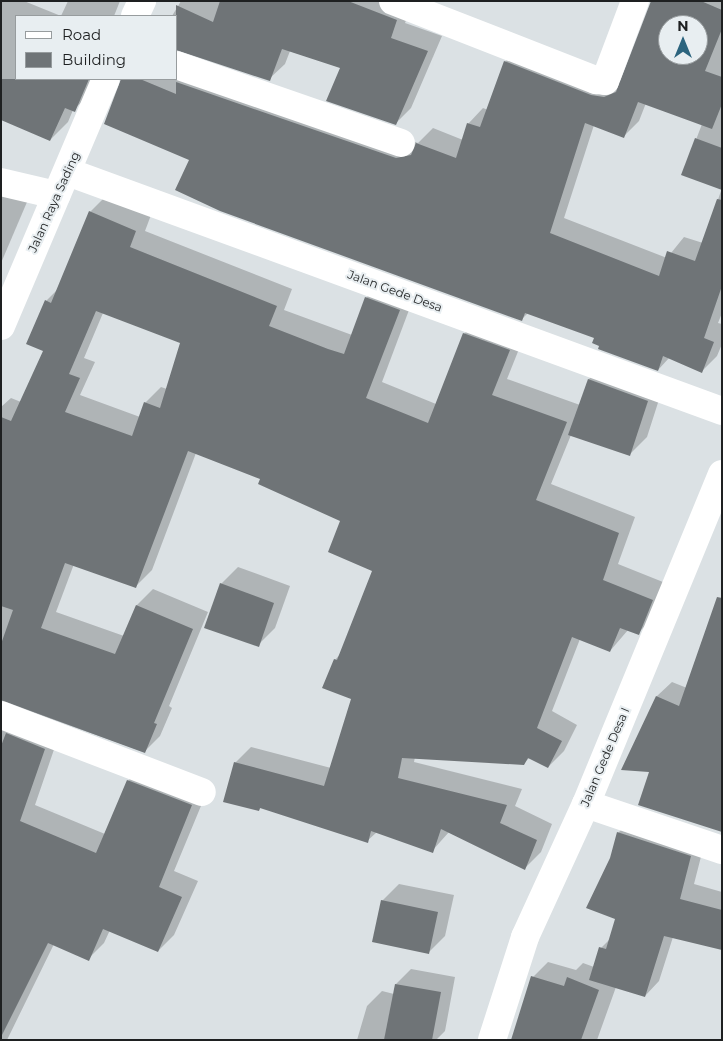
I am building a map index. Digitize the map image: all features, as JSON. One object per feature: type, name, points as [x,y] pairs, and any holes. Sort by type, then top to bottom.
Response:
[{"type":"street","points":[[135,15],[142,1]]},
{"type":"street","points":[[393,1],[596,80],[605,80],[635,1]]},
{"type":"street","points":[[178,66],[401,143]]},
{"type":"street","name":"Jalan Raya Sading","points":[[1,326],[106,80]]},
{"type":"street","name":"Jalan Gede Desa","points":[[1,182],[62,184],[722,411]]},
{"type":"street","name":"Jalan Gede Desa I","points":[[492,1040],[525,937],[586,804],[722,474]]},
{"type":"street","points":[[1,715],[202,792]]},
{"type":"street","points":[[586,804],[722,850]]},
{"type":"building","points":[[220,1],[348,1],[397,20],[391,38],[428,51],[396,125],[326,101],[340,68],[282,49],[270,81],[178,51],[178,15],[176,15],[176,5],[213,22]]},
{"type":"building","points":[[651,1],[701,1],[722,10],[722,29],[708,64],[708,15],[658,15],[658,65],[707,65],[705,71],[722,77],[722,104],[712,129],[638,102],[624,138],[585,123],[550,233],[659,276],[667,251],[695,261],[717,199],[722,200],[722,286],[704,338],[714,342],[702,373],[663,356],[658,371],[598,349],[599,346],[592,343],[594,338],[525,313],[522,321],[220,211],[175,190],[189,160],[104,124],[121,80],[142,80],[176,94],[176,82],[396,158],[411,155],[416,143],[456,158],[467,123],[480,127],[504,61],[591,95],[604,97],[616,92]]},
{"type":"building","points":[[1,79],[89,80],[75,112],[65,108],[50,141],[1,120]]},
{"type":"building","points":[[695,138],[722,148],[722,190],[681,175]]},
{"type":"building","points":[[89,211],[136,231],[130,247],[277,306],[269,326],[328,349],[344,354],[365,297],[400,310],[366,398],[428,423],[463,333],[510,350],[492,395],[567,422],[536,500],[619,533],[603,580],[653,600],[639,635],[620,628],[610,652],[572,637],[537,728],[562,741],[548,768],[528,758],[524,765],[402,758],[398,778],[507,805],[500,823],[537,840],[525,870],[441,829],[433,853],[371,831],[368,843],[260,808],[259,811],[223,802],[234,762],[324,786],[351,699],[322,688],[334,659],[337,660],[372,571],[328,552],[340,521],[258,484],[260,479],[188,451],[136,588],[65,563],[41,628],[115,654],[136,605],[193,629],[154,723],[157,724],[145,753],[1,700],[1,644],[13,610],[1,606],[1,417],[11,421],[43,351],[26,344],[45,300],[51,303]],"holes":[[[96,311],[180,343],[160,408],[144,402],[132,436],[65,412],[80,378],[69,374]]]},
{"type":"building","points":[[588,379],[648,401],[630,456],[568,435]]},
{"type":"building","points":[[220,583],[274,603],[259,647],[204,628]]},
{"type":"building","points":[[717,597],[722,598],[722,832],[638,805],[649,772],[621,770],[656,696],[679,706]]},
{"type":"building","points":[[6,733],[45,749],[20,821],[96,853],[127,780],[192,805],[159,887],[182,897],[158,952],[103,929],[89,961],[48,943],[1,1037],[1,746]]},
{"type":"building","points":[[617,832],[691,856],[680,899],[722,910],[722,950],[664,936],[645,997],[589,980],[599,947],[606,949],[615,919],[586,908],[610,858]]},
{"type":"building","points":[[381,900],[438,912],[429,954],[372,942]]},
{"type":"building","points":[[531,976],[564,986],[567,977],[599,990],[581,1040],[511,1040]]},
{"type":"building","points":[[395,984],[441,992],[432,1040],[384,1040]]}]
